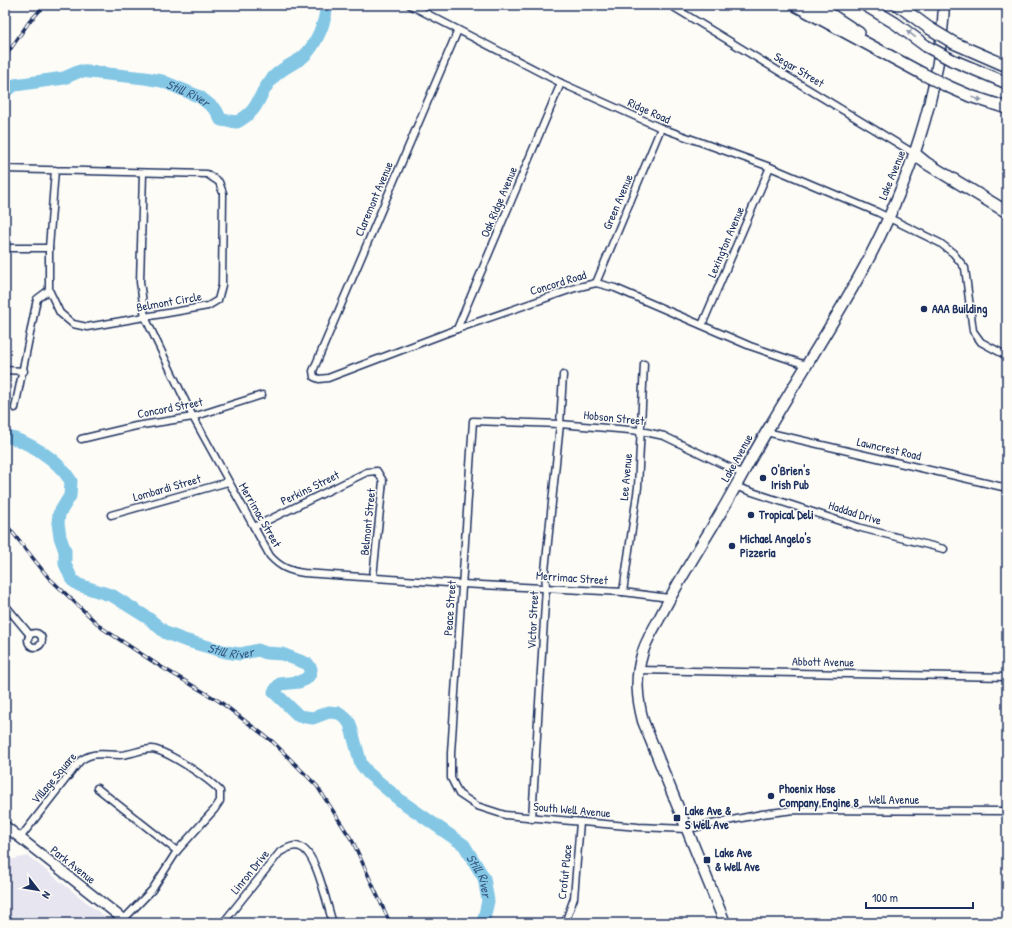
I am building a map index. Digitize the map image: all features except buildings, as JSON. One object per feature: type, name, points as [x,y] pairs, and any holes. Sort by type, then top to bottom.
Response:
[{"type":"highway","points":[[795,5],[947,86],[970,96],[1007,108]]},
{"type":"highway","points":[[816,5],[923,74]]},
{"type":"highway","points":[[865,5],[895,22]]},
{"type":"highway","points":[[877,5],[895,22],[926,46],[952,60],[1007,83]]},
{"type":"highway","points":[[898,5],[929,28],[954,43],[1007,66]]},
{"type":"highway","points":[[915,154],[930,157],[1007,203]]},
{"type":"highway","points":[[915,154],[926,163],[1007,212]]},
{"type":"main road","name":"Lake Avenue","points":[[725,923],[643,721],[637,695],[638,670],[645,646],[669,598],[737,487],[766,432],[857,279],[888,218],[915,154],[934,86],[942,37],[944,5]]},
{"type":"main road","name":"Park Avenue","points":[[5,826],[125,921]]},
{"type":"street","name":"Ridge Road","points":[[410,5],[561,83],[661,128],[770,167],[888,218],[940,243],[953,253],[964,268],[973,331],[981,342],[1007,356]]},
{"type":"street","name":"Segar Street","points":[[670,5],[915,154]]},
{"type":"street","name":"Claremont Avenue","points":[[314,377],[313,371],[458,30]]},
{"type":"street","name":"Oak Ridge Avenue","points":[[457,329],[561,83]]},
{"type":"street","name":"Green Avenue","points":[[596,283],[661,128]]},
{"type":"street","name":"Lexington Avenue","points":[[702,325],[770,167]]},
{"type":"street","name":"Belmont Circle","points":[[5,169],[55,170],[143,173],[207,174],[219,182],[223,193],[222,285],[218,300],[208,306],[87,327],[73,324],[60,313],[49,290],[55,170]]},
{"type":"street","name":"Merrimac Street","points":[[143,173],[140,282],[145,317],[193,417],[270,556],[279,566],[291,571],[462,584],[623,592],[669,598]]},
{"type":"street","points":[[5,248],[50,248]]},
{"type":"street","name":"Concord Road","points":[[314,377],[319,379],[328,378],[457,329],[575,288],[596,283],[615,288],[750,346],[806,365]]},
{"type":"street","points":[[15,408],[24,371],[37,299],[49,290]]},
{"type":"street","name":"Lee Avenue","points":[[623,592],[638,487],[644,364]]},
{"type":"street","points":[[5,370],[24,371]]},
{"type":"street","name":"Victor Street","points":[[532,819],[546,587],[545,571],[560,424],[563,375]]},
{"type":"street","name":"Concord Street","points":[[81,439],[136,426],[193,417],[262,395]]},
{"type":"street","name":"Hobson Street","points":[[473,421],[560,424],[641,431],[664,436],[743,474]]},
{"type":"street","name":"Peace Street","points":[[459,794],[451,778],[451,753],[473,421]]},
{"type":"street","name":"Lawncrest Road","points":[[766,432],[1007,488]]},
{"type":"street","name":"Perkins Street","points":[[254,528],[367,472],[377,471]]},
{"type":"street","name":"Belmont Street","points":[[373,577],[383,481],[377,471]]},
{"type":"street","name":"Lombardi Street","points":[[111,515],[228,482]]},
{"type":"street","name":"Haddad Drive","points":[[737,487],[861,528],[944,549]]},
{"type":"street","points":[[5,605],[30,635]]},
{"type":"street","name":"Abbott Avenue","points":[[638,670],[1007,677]]},
{"type":"street","name":"Village Square","points":[[20,838],[80,761],[87,756],[96,753],[127,755],[139,750],[153,749],[168,754],[212,783],[220,791],[220,801],[214,810],[177,851],[152,890],[125,921]]},
{"type":"street","points":[[97,788],[177,851]]},
{"type":"street","name":"South Well Avenue","points":[[459,794],[477,806],[498,813],[532,819],[687,829]]},
{"type":"street","name":"Well Avenue","points":[[687,829],[762,814],[794,810],[1007,811]]},
{"type":"street","name":"Crofut Place","points":[[565,923],[574,898],[580,822]]},
{"type":"street","name":"Linron Drive","points":[[223,923],[280,852],[290,846],[300,847],[309,853],[314,863],[333,923]]},
{"type":"shaded area","points":[[28,856],[113,923],[5,923],[5,861]]},
{"type":"waterway","name":"Still River","points":[[5,91],[15,85],[64,78],[80,71],[145,78],[162,81],[200,97],[216,110],[221,120],[237,122],[245,117],[254,108],[266,86],[274,76],[303,57],[312,47],[325,18],[326,5]]},
{"type":"waterway","name":"Still River","points":[[5,436],[24,442],[42,452],[51,459],[71,481],[70,496],[59,514],[58,523],[60,537],[65,551],[65,564],[72,580],[79,585],[113,596],[148,618],[166,633],[184,640],[226,652],[240,654],[258,650],[266,653],[282,654],[308,664],[311,669],[310,674],[306,679],[299,682],[280,684],[274,692],[299,716],[313,718],[329,712],[339,713],[345,717],[350,724],[361,764],[368,773],[401,801],[464,845],[484,878],[488,901],[483,923]]},
{"type":"railway","points":[[5,57],[29,22],[45,5]]},
{"type":"railway","points":[[5,523],[48,577],[102,628],[158,665],[219,701],[273,742],[317,786],[353,842],[390,923]]},
{"type":"place","name":"AAA Building","points":[[924,309]]},
{"type":"place","name":"O'Brien's Irish Pub","points":[[763,478]]},
{"type":"place","name":"Tropical Deli","points":[[751,515]]},
{"type":"place","name":"Michael Angelo's Pizzeria","points":[[732,546]]},
{"type":"place","name":"Phoenix Hose Company Engine 8","points":[[771,796]]},
{"type":"place","name":"Lake Ave & S Well Ave","points":[[677,818]]},
{"type":"place","name":"Lake Ave & Well Ave","points":[[707,860]]}]
